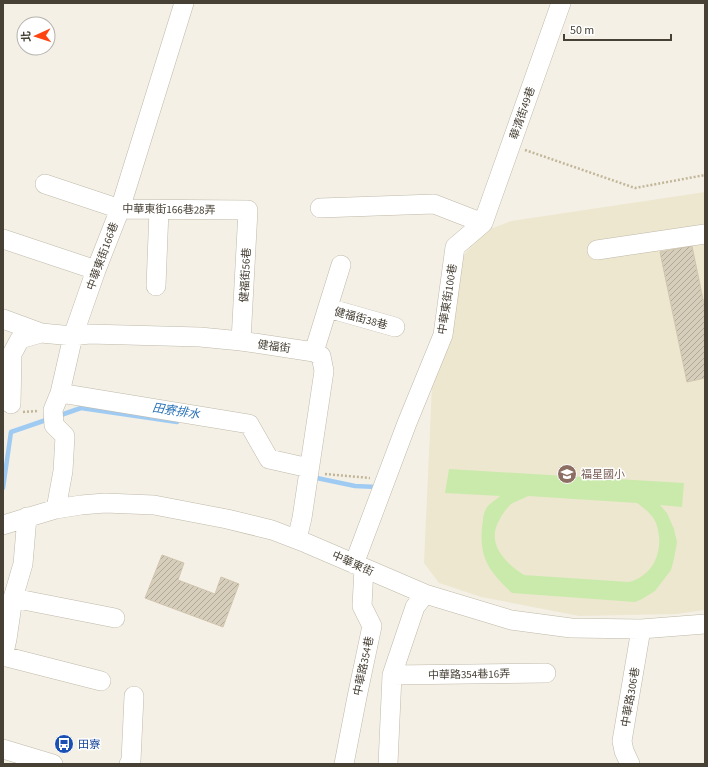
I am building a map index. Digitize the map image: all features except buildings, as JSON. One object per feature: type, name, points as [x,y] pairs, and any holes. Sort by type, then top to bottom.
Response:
[{"type":"street","name":"中華東街166巷","points":[[56,409],[73,336],[96,270],[120,209],[184,3]]},
{"type":"street","name":"華清街49巷","points":[[484,223],[561,3]]},
{"type":"street","name":"中華東街166巷28弄","points":[[45,184],[120,209],[248,210]]},
{"type":"street","points":[[320,208],[434,204],[484,223]]},
{"type":"street","points":[[156,286],[159,210]]},
{"type":"street","name":"健福街56巷","points":[[241,341],[248,210]]},
{"type":"street","name":"中華東街100巷","points":[[359,566],[386,480],[407,423],[443,335],[455,247],[484,223]]},
{"type":"street","points":[[597,250],[705,234]]},
{"type":"street","points":[[3,239],[96,270]]},
{"type":"street","name":"健福街38巷","points":[[314,352],[341,265]]},
{"type":"street","name":"健福街38巷","points":[[328,308],[395,327]]},
{"type":"street","name":"健福街","points":[[3,319],[41,333],[73,336],[89,334],[200,337],[241,341],[314,352]]},
{"type":"street","name":"健福街","points":[[14,408],[12,354],[20,339],[41,333]]},
{"type":"street","points":[[297,539],[302,518],[324,371],[321,356],[314,352]]},
{"type":"street","points":[[56,510],[63,472],[65,436],[56,409],[249,424],[269,458],[309,474]]},
{"type":"street","name":"中華東街","points":[[4,525],[28,517],[81,505],[105,503],[154,505],[227,519],[272,530],[297,539],[425,594],[511,620],[571,628],[641,629],[705,624]]},
{"type":"street","points":[[28,517],[23,564],[13,598],[3,657],[101,681]]},
{"type":"street","name":"中華路354巷","points":[[344,764],[372,626],[362,606],[359,566]]},
{"type":"street","points":[[388,764],[392,676],[415,607],[425,594]]},
{"type":"street","points":[[13,598],[115,618]]},
{"type":"street","name":"中華路306巷","points":[[630,764],[624,751],[622,741],[641,629]]},
{"type":"street","name":"中華路354巷16弄","points":[[392,676],[546,673]]},
{"type":"street","points":[[129,764],[134,696]]},
{"type":"street","points":[[3,749],[53,764]]},
{"type":"path","points":[[511,145],[635,188],[705,175]]},
{"type":"path","points":[[14,408],[56,409]]},
{"type":"path","points":[[309,474],[319,473],[386,480]]},
{"type":"shaded area","name":"福星國小","points":[[705,192],[705,610],[677,614],[579,616],[481,597],[439,583],[424,563],[432,385],[454,266],[485,231],[511,221]]},
{"type":"green space","points":[[449,469],[684,483],[682,507],[660,505],[667,513],[674,529],[677,542],[671,570],[655,591],[635,602],[512,593],[492,571],[484,556],[482,548],[484,513],[488,505],[500,496],[445,493]],"holes":[[[528,496],[637,503],[655,520],[659,542],[656,559],[651,567],[638,578],[629,582],[524,575],[510,565],[499,552],[496,544],[496,528],[503,513],[511,504]]]},
{"type":"waterway","name":"田寮排水","points":[[58,416],[81,408],[177,422]]},
{"type":"waterway","name":"田寮排水","points":[[3,488],[11,432],[49,419]]},
{"type":"waterway","name":"田寮排水","points":[[312,477],[355,486],[377,487]]},
{"type":"place","name":"福星國小","points":[[567,474]]},
{"type":"place","name":"田寮","points":[[64,744]]}]
